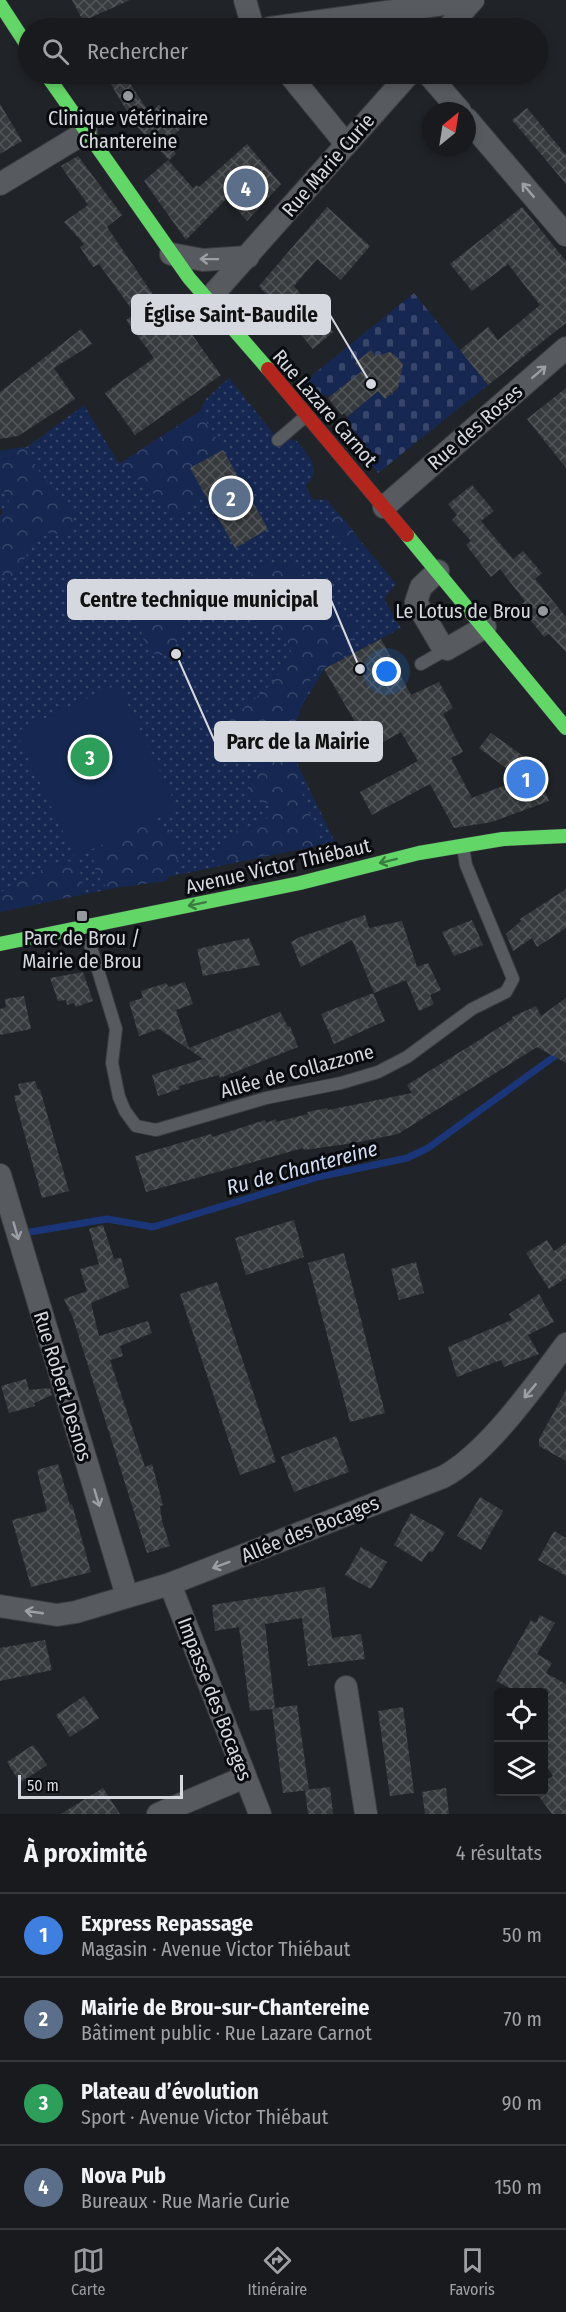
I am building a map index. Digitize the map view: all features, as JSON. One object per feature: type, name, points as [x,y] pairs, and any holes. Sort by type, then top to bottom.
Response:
[{"type":"street","points":[[245,0],[250,18]]},
{"type":"street","points":[[342,18],[473,0]]},
{"type":"street","points":[[457,18],[473,0]]},
{"type":"street","points":[[4,17],[18,34]]},
{"type":"street","name":"Rue Lazare Carnot","points":[[53,84],[171,254],[207,301],[438,571],[566,728]]},
{"type":"street","points":[[298,84],[346,144]]},
{"type":"street","name":"Rue Marie Curie","points":[[207,301],[399,84]]},
{"type":"street","points":[[437,84],[452,102]]},
{"type":"street","points":[[476,130],[566,235]]},
{"type":"street","points":[[0,184],[86,132]]},
{"type":"street","points":[[171,254],[203,260],[248,257]]},
{"type":"street","name":"Rue des Roses","points":[[384,507],[566,348]]},
{"type":"street","points":[[438,571],[421,587],[416,603],[440,643],[447,649],[485,627]]},
{"type":"street","points":[[449,869],[474,864],[481,852],[523,847],[564,836]]},
{"type":"street","name":"Avenue Victor Thiébaut","points":[[0,944],[462,846],[502,839],[564,836]]},
{"type":"street","points":[[90,944],[98,933],[120,928],[127,918]]},
{"type":"street","name":"Rue Robert Desnos","points":[[0,1175],[127,1596]]},
{"type":"street","name":"Allée des Bocages","points":[[0,1606],[57,1615],[76,1612],[170,1584],[454,1471],[487,1440],[532,1389],[566,1344]]},
{"type":"street","name":"Impasse des Bocages","points":[[170,1584],[260,1814]]},
{"type":"street","points":[[346,1687],[366,1814]]},
{"type":"street","points":[[158,1814],[245,1777]]},
{"type":"lane","points":[[278,440],[306,415]]},
{"type":"lane","points":[[421,664],[447,649]]},
{"type":"lane","points":[[462,846],[474,864]]},
{"type":"lane","name":"Allée de Collazzone","points":[[90,944],[116,1029],[112,1063],[119,1097],[125,1111],[136,1126],[156,1130],[266,1098],[378,1072],[407,1057],[472,1009],[506,992],[513,979],[477,893],[474,864]]},
{"type":"green space","points":[[414,293],[488,385],[378,473],[343,429],[347,417],[378,391],[385,399],[399,388],[393,380],[403,364],[390,352],[377,358],[371,351],[355,363],[362,371],[331,396],[324,395],[313,399],[300,385]]},
{"type":"green space","points":[[229,378],[282,444],[290,439],[297,441],[314,469],[314,475],[306,485],[312,499],[327,500],[396,584],[384,599],[401,628],[324,669],[298,713],[278,724],[335,842],[0,912],[0,516],[3,513],[0,508],[0,451],[27,447],[84,405],[119,464],[200,411],[205,400]]},
{"type":"green space","points":[[200,411],[223,450],[190,468],[204,493],[180,520],[143,483],[119,464]]},
{"type":"green space","points":[[24,447],[41,474],[70,505],[74,529],[64,534],[46,533],[12,576],[1,575],[0,516],[9,505],[8,496],[0,486],[0,451]]},
{"type":"green space","points":[[339,513],[361,541],[358,547],[353,549],[336,541],[327,517],[328,514]]},
{"type":"green space","points":[[288,563],[302,573],[320,595],[348,614],[354,626],[355,635],[354,647],[312,676],[295,726],[294,747],[303,797],[318,835],[319,846],[222,863],[217,856],[228,835],[268,818],[272,806],[252,796],[247,789],[260,765],[251,757],[231,760],[212,755],[209,741],[230,719],[274,681],[292,654],[286,637],[253,624],[242,611],[246,583],[259,564]]},
{"type":"green space","points":[[172,594],[182,609],[182,630],[170,653],[158,656],[146,645],[136,621],[122,610],[124,606],[142,606],[162,595]]},
{"type":"green space","points":[[118,684],[178,809],[75,857],[16,732]]},
{"type":"green space","points":[[148,821],[170,830],[176,837],[179,852],[173,871],[166,881],[109,889],[101,881],[96,870],[93,859],[95,848]]},
{"type":"green space","points":[[68,861],[76,864],[82,876],[83,894],[0,912],[0,893],[28,875],[38,874],[47,865]]},
{"type":"building","points":[[72,0],[130,0],[90,18],[81,18]]},
{"type":"building","points":[[111,84],[130,84],[150,114],[159,105],[181,128],[168,141],[176,154],[169,160],[126,115],[128,113]]},
{"type":"building","points":[[0,104],[22,141],[0,154]]},
{"type":"building","points":[[527,108],[566,155],[566,184],[512,120]]},
{"type":"building","points":[[247,144],[281,184],[247,221],[227,198],[186,240],[144,181],[168,160],[193,188],[196,185],[199,187]]},
{"type":"building","points":[[78,156],[122,215],[107,227],[156,299],[163,294],[221,375],[135,435],[105,393],[154,358],[126,320],[135,314],[99,264],[93,267],[80,247],[84,244],[64,222],[88,205],[61,166]]},
{"type":"building","points":[[327,207],[370,246],[341,280],[317,259],[294,286],[333,332],[313,349],[259,286]]},
{"type":"building","points":[[522,207],[566,261],[566,323],[488,385],[460,350],[488,327],[498,340],[540,305],[508,264],[472,291],[450,264]]},
{"type":"building","points":[[81,329],[92,344],[54,368],[75,399],[18,436],[0,439],[0,392]]},
{"type":"building","points":[[371,350],[375,356],[390,352],[403,364],[398,388],[385,399],[378,391],[347,417],[344,413],[342,415],[328,398],[362,371],[355,363]]},
{"type":"building","points":[[566,388],[566,468],[527,419]]},
{"type":"building","points":[[223,450],[268,529],[235,548],[190,468]]},
{"type":"building","points":[[472,485],[494,511],[481,521],[513,559],[523,551],[542,573],[535,579],[566,617],[566,652],[549,634],[544,637],[519,606],[525,601],[500,569],[491,577],[466,545],[471,541],[452,520],[457,515],[448,504]]},
{"type":"building","points":[[381,639],[411,695],[439,682],[453,708],[443,714],[463,752],[451,758],[472,798],[521,779],[479,748],[491,733],[533,763],[549,801],[492,822],[454,828],[430,784],[372,815],[360,792],[418,761],[401,732],[371,749],[324,669]]},
{"type":"building","points":[[566,889],[566,928],[537,947],[532,938],[513,951],[506,934],[521,921],[520,919]]},
{"type":"building","points":[[365,915],[369,928],[402,921],[417,967],[428,963],[441,990],[430,995],[434,1004],[419,1011],[406,980],[374,993],[352,940],[301,967],[291,942]]},
{"type":"building","points":[[472,920],[483,945],[454,956],[442,932]]},
{"type":"building","points":[[249,938],[260,965],[203,976],[197,949]]},
{"type":"building","points":[[83,972],[93,1001],[76,1007],[74,1003],[67,1005],[66,1000],[58,1001],[50,978]]},
{"type":"building","points":[[185,982],[193,1004],[176,1010],[189,1048],[280,1012],[288,1027],[290,1026],[298,1047],[220,1078],[219,1075],[179,1086],[180,1089],[158,1096],[152,1075],[203,1059],[159,1029],[139,1036],[129,1002],[143,998],[141,991],[166,983],[169,987]]},
{"type":"building","points":[[373,993],[385,1021],[334,1044],[321,1014]]},
{"type":"building","points":[[24,996],[31,1029],[0,1035],[0,1009],[6,1007],[5,999]]},
{"type":"building","points":[[566,998],[566,1063],[537,1047],[398,1134],[354,1143],[304,1150],[303,1148],[146,1192],[135,1156],[211,1134],[212,1137],[265,1120],[266,1123],[276,1119],[276,1122],[308,1114],[307,1112],[412,1093],[407,1085],[513,1019],[512,1017],[536,1006],[541,1016]]},
{"type":"building","points":[[35,1081],[38,1090],[40,1089],[69,1191],[42,1198],[14,1096],[21,1094],[18,1084]]},
{"type":"building","points":[[294,1220],[304,1257],[246,1275],[235,1238]]},
{"type":"building","points":[[103,1225],[114,1259],[121,1258],[129,1287],[91,1303],[99,1336],[148,1321],[152,1333],[120,1346],[123,1356],[110,1360],[145,1467],[152,1464],[163,1505],[160,1506],[162,1521],[170,1546],[147,1553],[73,1318],[64,1299],[87,1291],[80,1269],[99,1264],[89,1229]]},
{"type":"building","points":[[547,1240],[554,1251],[566,1243],[566,1278],[549,1289],[526,1253]]},
{"type":"building","points":[[344,1253],[385,1413],[350,1422],[308,1263]]},
{"type":"building","points":[[416,1262],[424,1293],[399,1300],[391,1269]]},
{"type":"building","points":[[217,1282],[276,1462],[240,1475],[180,1294]]},
{"type":"building","points":[[539,1294],[554,1322],[528,1335],[539,1354],[504,1367],[501,1360],[457,1377],[448,1347],[512,1320],[509,1314]]},
{"type":"building","points":[[26,1379],[29,1390],[50,1388],[52,1395],[34,1403],[35,1406],[9,1413],[1,1386]]},
{"type":"building","points":[[566,1390],[566,1461],[539,1446],[539,1439]]},
{"type":"building","points":[[336,1436],[349,1472],[294,1492],[281,1457]]},
{"type":"building","points":[[58,1464],[91,1572],[31,1587],[12,1520],[47,1511],[37,1470]]},
{"type":"building","points":[[480,1497],[503,1511],[481,1550],[457,1536]]},
{"type":"building","points":[[411,1513],[445,1532],[432,1553],[429,1551],[422,1562],[394,1545]]},
{"type":"building","points":[[554,1531],[566,1538],[566,1576],[538,1560]]},
{"type":"building","points":[[361,1547],[387,1562],[371,1589],[345,1575]]},
{"type":"building","points":[[325,1587],[332,1638],[361,1634],[365,1659],[308,1666],[302,1618],[265,1624],[275,1708],[297,1705],[309,1790],[283,1793],[272,1709],[250,1711],[239,1627],[215,1631],[212,1605]]},
{"type":"building","points":[[540,1615],[555,1623],[537,1654],[552,1663],[546,1673],[566,1684],[566,1814],[552,1814],[539,1796],[548,1796],[548,1780],[553,1776],[548,1769],[548,1688],[509,1688],[496,1681],[531,1620],[536,1623]]},
{"type":"building","points":[[45,1640],[52,1670],[0,1681],[0,1648]]},
{"type":"building","points":[[84,1696],[99,1718],[70,1737],[56,1715]]},
{"type":"building","points":[[403,1707],[414,1793],[390,1796],[378,1711]]},
{"type":"building","points":[[33,1745],[47,1765],[20,1783],[7,1762]]},
{"type":"building","points":[[330,1787],[333,1814],[308,1814],[305,1790]]},
{"type":"building","points":[[103,1788],[120,1814],[61,1814]]},
{"type":"building","points":[[446,1788],[449,1814],[425,1814],[422,1792]]},
{"type":"waterway","name":"Ru de Chantereine","points":[[30,1232],[107,1219],[153,1227],[318,1177],[407,1158],[428,1148],[555,1056]]},
{"type":"traffic: fast","points":[[0,4],[18,32]]},
{"type":"traffic: fast","points":[[53,84],[189,278],[268,369]]},
{"type":"traffic: fast","points":[[407,535],[566,728]]},
{"type":"traffic: fast","points":[[0,944],[300,883],[419,853],[503,839],[566,836]]},
{"type":"traffic: jam","points":[[268,369],[407,535]]},
{"type":"place","name":"Clinique vétérinaire Chantereine","points":[[128,96]]},
{"type":"place","name":"Nova Pub","points":[[246,188]]},
{"type":"place","name":"Église Saint-Baudile","points":[[371,384]]},
{"type":"place","name":"Mairie de Brou-sur-Chantereine","points":[[231,498]]},
{"type":"place","name":"Le Lotus de Brou","points":[[543,611]]},
{"type":"place","name":"Parc de la Mairie","points":[[176,654]]},
{"type":"place","name":"Centre technique municipal","points":[[360,669]]},
{"type":"place","name":"Plateau d’évolution","points":[[90,757]]},
{"type":"place","name":"Express Repassage","points":[[526,779]]},
{"type":"place","name":"Parc de Brou / Mairie de Brou","points":[[82,916]]}]
